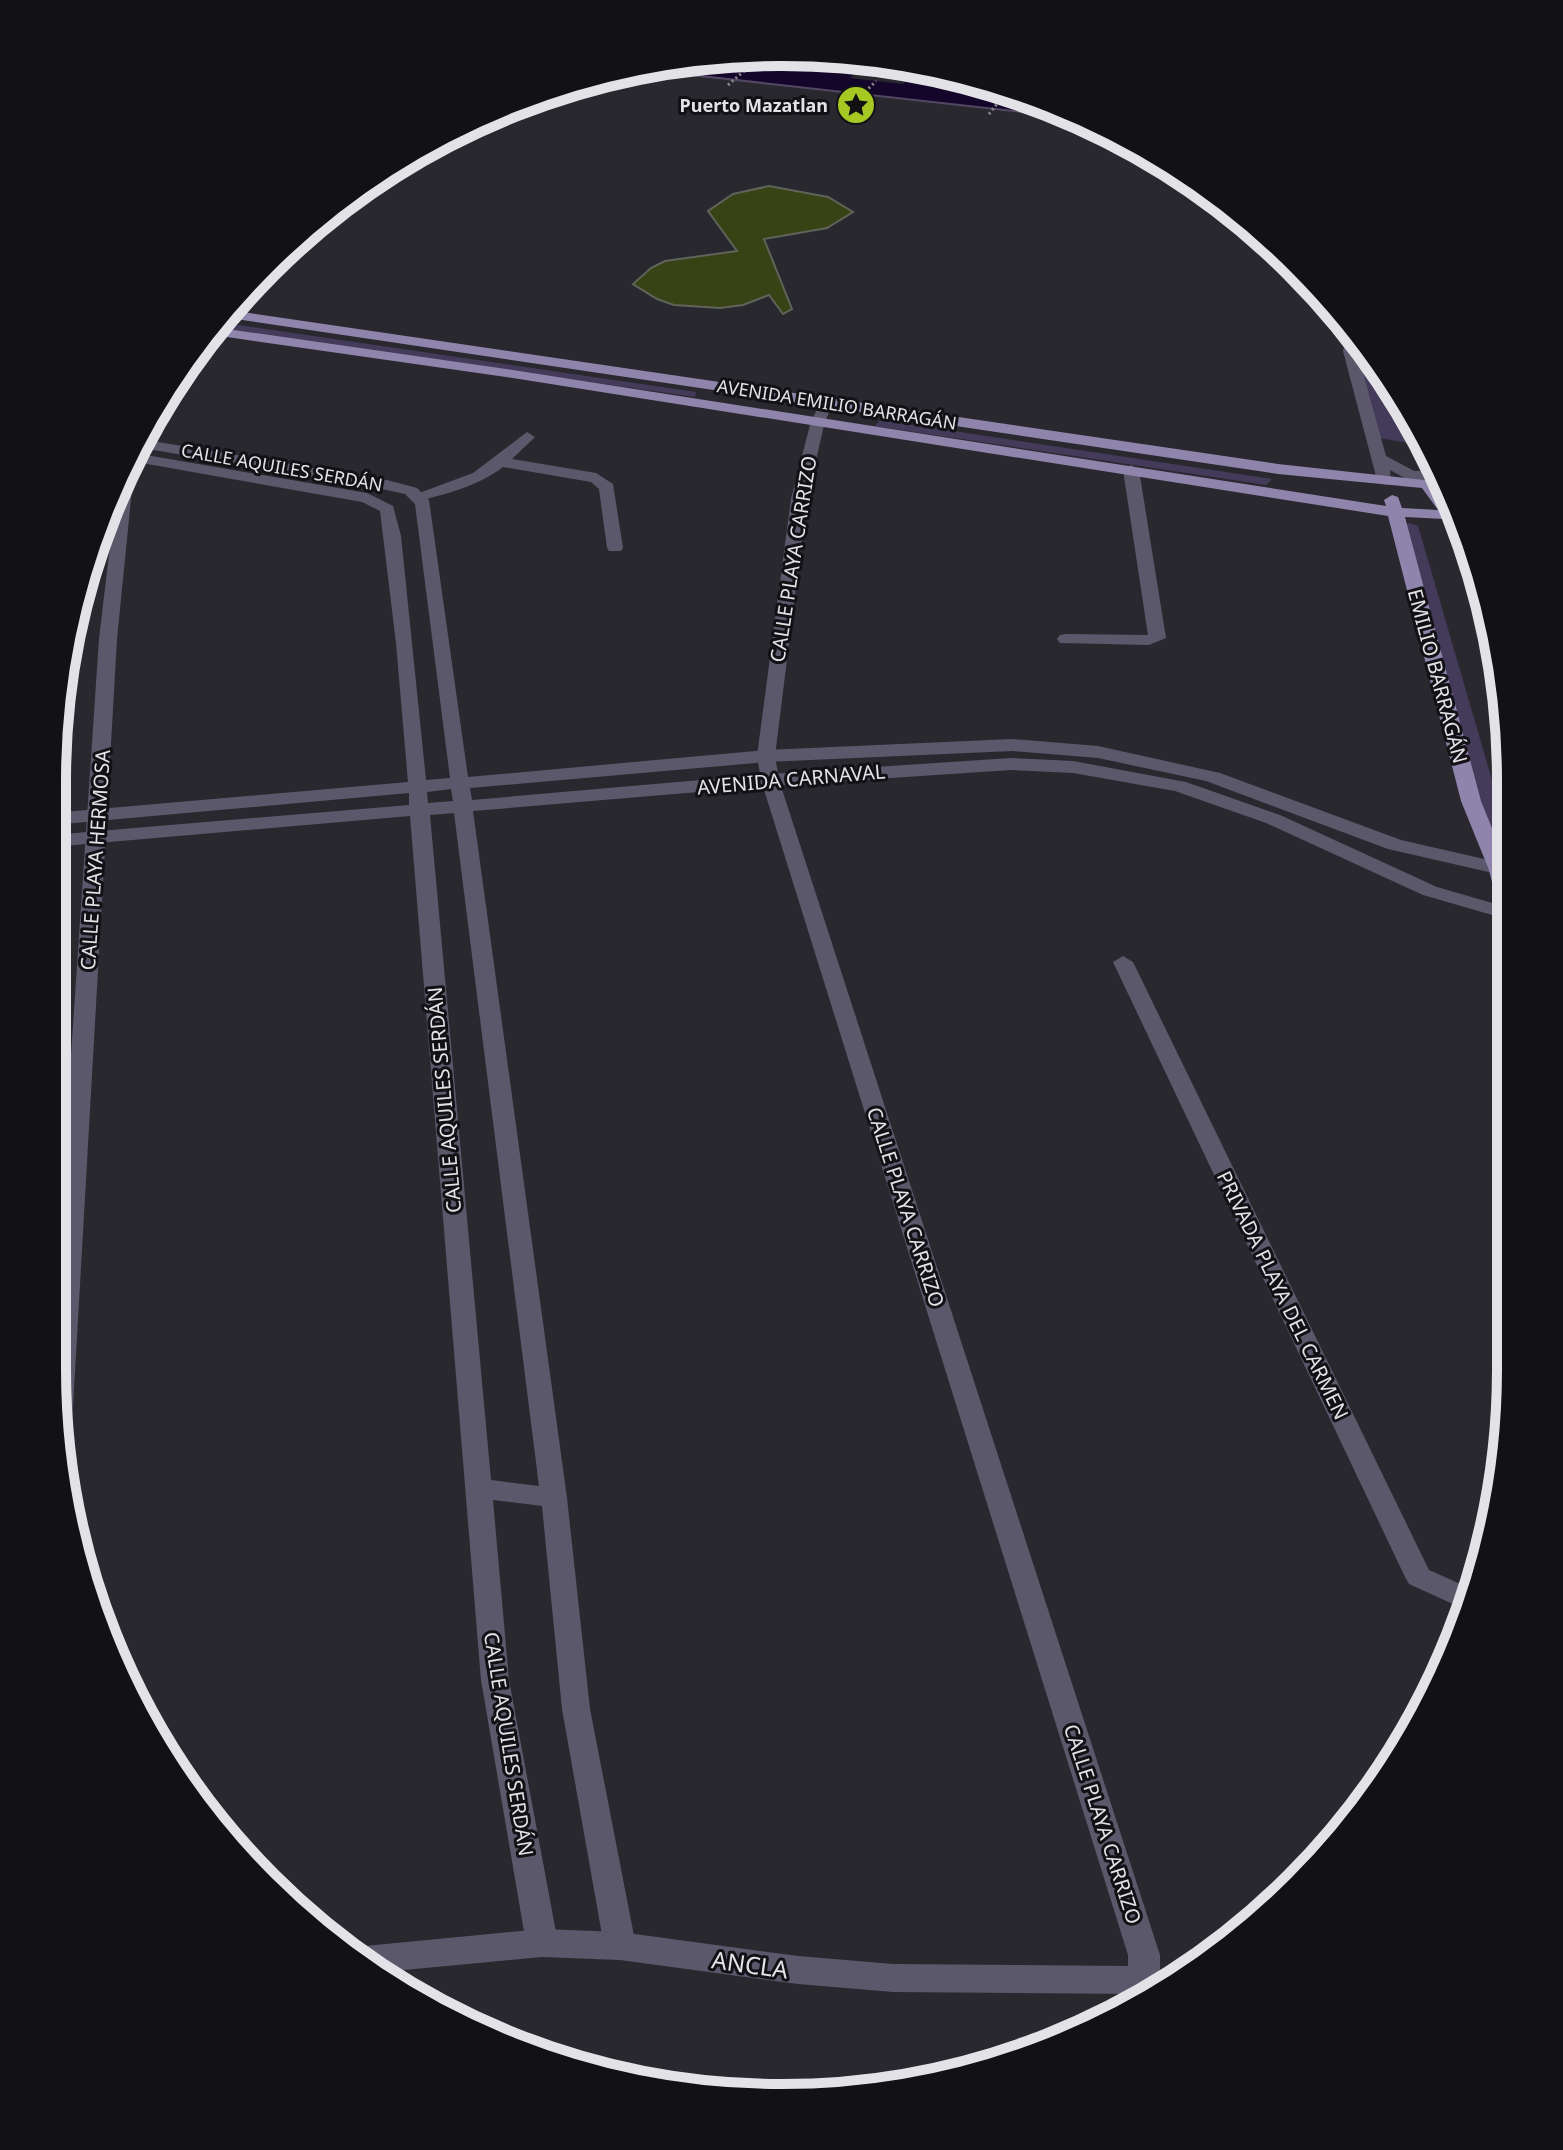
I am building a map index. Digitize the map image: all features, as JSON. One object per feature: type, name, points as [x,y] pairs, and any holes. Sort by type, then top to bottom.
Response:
[{"type":"main road","name":"AVENIDA EMILIO BARRAGÁN","points":[[239,316],[823,412],[1131,470],[1396,512],[1445,515]]},
{"type":"main road","name":"AVENIDA EMILIO BARRAGÁN","points":[[225,333],[1278,469],[1385,480],[1430,479]]},
{"type":"main road","name":"EMILIO BARRAGÁN","points":[[1385,480],[1471,801],[1497,859]]},
{"type":"street","points":[[1351,348],[1385,480]]},
{"type":"street","name":"CALLE PLAYA CARRIZO","points":[[823,412],[799,499],[766,756],[770,780],[1144,1955],[1144,1969],[1137,1980]]},
{"type":"street","points":[[527,437],[502,462],[467,484],[419,496],[423,503],[436,591],[554,1498],[576,1709],[620,1946]]},
{"type":"street","name":"CALLE AQUILES SERDÁN","points":[[151,445],[387,485],[419,496]]},
{"type":"street","points":[[1379,458],[1412,475],[1429,478]]},
{"type":"street","name":"CALLE AQUILES SERDÁN","points":[[143,459],[367,498],[387,509],[399,583],[495,1680],[542,1943]]},
{"type":"street","points":[[502,462],[596,478],[603,482],[607,487],[615,548]]},
{"type":"street","points":[[1066,639],[1157,638],[1131,470]]},
{"type":"street","name":"CALLE PLAYA HERMOSA","points":[[66,1316],[108,639],[123,502]]},
{"type":"street","name":"AVENIDA CARNAVAL","points":[[66,840],[417,800],[459,784],[766,756],[1012,745],[1098,752],[1213,777],[1395,845],[1497,869]]},
{"type":"street","name":"AVENIDA CARNAVAL","points":[[66,818],[417,800],[463,808],[770,780],[1011,764],[1073,767],[1179,786],[1235,805],[1430,891],[1497,910]]},
{"type":"street","name":"PRIVADA PLAYA DEL CARMEN","points":[[1123,962],[1419,1577],[1460,1595]]},
{"type":"street","points":[[479,1488],[554,1498]]},
{"type":"street","name":"ANCLA","points":[[378,1959],[542,1943],[620,1946],[798,1970],[893,1978],[1137,1980]]},
{"type":"path","points":[[728,85],[748,67]]},
{"type":"path","points":[[858,99],[876,81]]},
{"type":"path","points":[[989,114],[1000,100]]},
{"type":"shaded area","points":[[782,66],[875,72],[967,90],[1038,114],[679,74]]},
{"type":"shaded area","points":[[232,324],[696,392],[695,397],[227,330]]},
{"type":"shaded area","points":[[1359,361],[1412,444],[1380,438]]},
{"type":"shaded area","points":[[880,420],[1272,479],[1266,485],[875,426]]},
{"type":"shaded area","points":[[1410,523],[1418,526],[1497,797],[1497,829],[1490,829],[1482,822],[1398,525]]},
{"type":"pier","points":[[858,71],[909,78],[903,84],[850,78]]},
{"type":"building","points":[[769,186],[828,197],[853,212],[827,228],[764,239],[792,309],[783,314],[769,295],[743,305],[720,308],[674,305],[657,299],[633,284],[651,268],[665,261],[737,251],[708,211],[733,194]]},
{"type":"place","name":"Puerto Mazatlan","points":[[856,105]]}]
